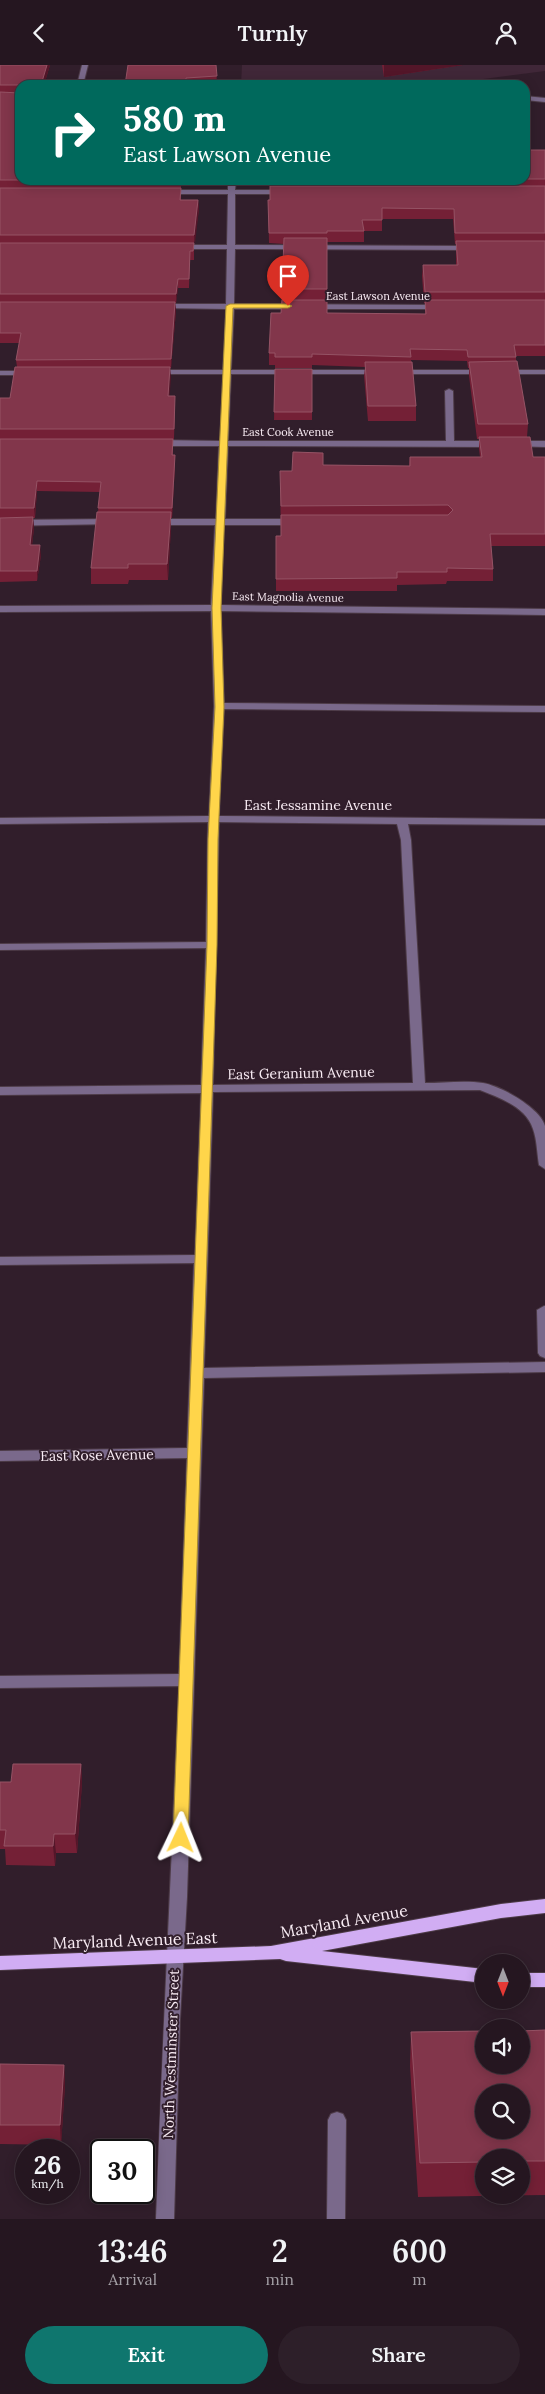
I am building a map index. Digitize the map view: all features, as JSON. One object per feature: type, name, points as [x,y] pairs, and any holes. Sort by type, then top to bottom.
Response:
[{"type":"main road","name":"Maryland Avenue","points":[[271,1953],[501,1911],[545,1906]]},
{"type":"main road","name":"Maryland Avenue East","points":[[0,1963],[271,1953]]},
{"type":"main road","name":"Maryland Avenue","points":[[271,1953],[475,1975]]},
{"type":"main road","points":[[530,1981],[545,1980]]},
{"type":"street","points":[[81,80],[85,65]]},
{"type":"street","points":[[530,98],[545,99]]},
{"type":"street","name":"North Westminster Street","points":[[165,2219],[174,1957],[179,1897],[220,707],[216,608],[219,521],[225,443],[232,247],[232,185]]},
{"type":"street","points":[[159,192],[300,192]]},
{"type":"street","points":[[172,247],[486,248]]},
{"type":"street","name":"East Lawson Avenue","points":[[155,307],[456,307]]},
{"type":"street","points":[[145,372],[545,372]]},
{"type":"street","points":[[0,373],[39,373]]},
{"type":"street","points":[[449,391],[450,444]]},
{"type":"street","name":"East Cook Avenue","points":[[147,443],[545,444]]},
{"type":"street","points":[[0,523],[126,522]]},
{"type":"street","points":[[146,522],[311,522]]},
{"type":"street","name":"East Magnolia Avenue","points":[[0,609],[216,608],[545,611]]},
{"type":"street","points":[[220,707],[545,709]]},
{"type":"street","name":"East Jessamine Avenue","points":[[0,821],[215,819],[545,822]]},
{"type":"street","points":[[402,820],[406,841],[419,1086]]},
{"type":"street","points":[[0,947],[212,945]]},
{"type":"street","name":"East Geranium Avenue","points":[[0,1091],[482,1086],[522,1107],[534,1119],[540,1129],[545,1165]]},
{"type":"street","points":[[0,1261],[201,1259]]},
{"type":"street","points":[[544,1310],[545,1353]]},
{"type":"street","points":[[197,1373],[545,1367]]},
{"type":"street","name":"East Rose Avenue","points":[[0,1456],[194,1453]]},
{"type":"street","points":[[0,1682],[186,1680]]},
{"type":"street","points":[[336,2219],[337,2120]]},
{"type":"shaded area","points":[[242,65],[545,65],[545,71],[476,80],[241,80]]},
{"type":"building","points":[[0,65],[47,65],[42,80],[15,80],[15,85],[0,85]]},
{"type":"building","points":[[128,65],[216,65],[217,76],[186,78],[186,80],[126,80]]},
{"type":"building","points":[[0,92],[15,93],[15,180],[0,180]]},
{"type":"building","points":[[530,150],[545,150],[545,179],[530,179]]},
{"type":"building","points":[[270,186],[545,186],[545,233],[455,233],[454,209],[382,208],[382,220],[362,220],[364,231],[269,233],[268,200],[270,200]]},
{"type":"building","points":[[0,188],[181,188],[180,200],[198,200],[194,235],[0,235]]},
{"type":"building","points":[[284,238],[327,238],[327,289],[282,289]]},
{"type":"building","points":[[456,241],[545,241],[545,292],[425,292],[423,265],[458,265]]},
{"type":"building","points":[[0,243],[194,243],[193,251],[190,251],[189,279],[178,279],[176,294],[0,294]]},
{"type":"building","points":[[282,300],[327,300],[327,313],[426,314],[425,300],[545,300],[545,345],[514,345],[516,357],[468,357],[467,350],[410,349],[411,357],[312,354],[312,357],[275,357],[275,353],[269,353],[271,313],[281,313]]},
{"type":"building","points":[[0,302],[175,302],[171,359],[16,360],[21,333],[0,333]]},
{"type":"building","points":[[517,361],[528,424],[478,424],[469,362]]},
{"type":"building","points":[[365,362],[412,362],[416,406],[368,406]]},
{"type":"building","points":[[15,367],[170,367],[168,396],[175,396],[174,429],[0,429],[0,398],[10,398]]},
{"type":"building","points":[[275,369],[312,369],[312,412],[274,412]]},
{"type":"building","points":[[479,437],[530,437],[533,457],[545,457],[545,534],[490,534],[493,569],[447,568],[447,572],[397,572],[397,578],[276,579],[276,536],[281,536],[281,515],[448,515],[453,510],[448,505],[281,506],[280,471],[292,471],[293,452],[323,453],[323,465],[410,466],[410,457],[482,457]]},
{"type":"building","points":[[0,439],[173,439],[172,455],[175,455],[172,508],[98,508],[101,482],[37,481],[34,508],[0,508]]},
{"type":"building","points":[[97,512],[171,512],[167,564],[128,564],[128,568],[91,568]]},
{"type":"building","points":[[33,517],[30,545],[40,545],[37,571],[0,571],[0,518]]},
{"type":"building","points":[[13,1764],[81,1764],[75,1834],[54,1834],[53,1846],[4,1846],[6,1830],[0,1830],[0,1782],[11,1782]]},
{"type":"building","points":[[545,2030],[545,2161],[530,2161],[530,2149],[475,2149],[475,2162],[420,2163],[411,2032],[475,2031],[475,2074],[530,2074],[530,2031]]},
{"type":"building","points":[[0,2064],[64,2065],[60,2125],[0,2125]]},
{"type":"route","points":[[181,1838],[212,945],[213,839],[220,707],[216,608],[230,306],[288,306]]}]
